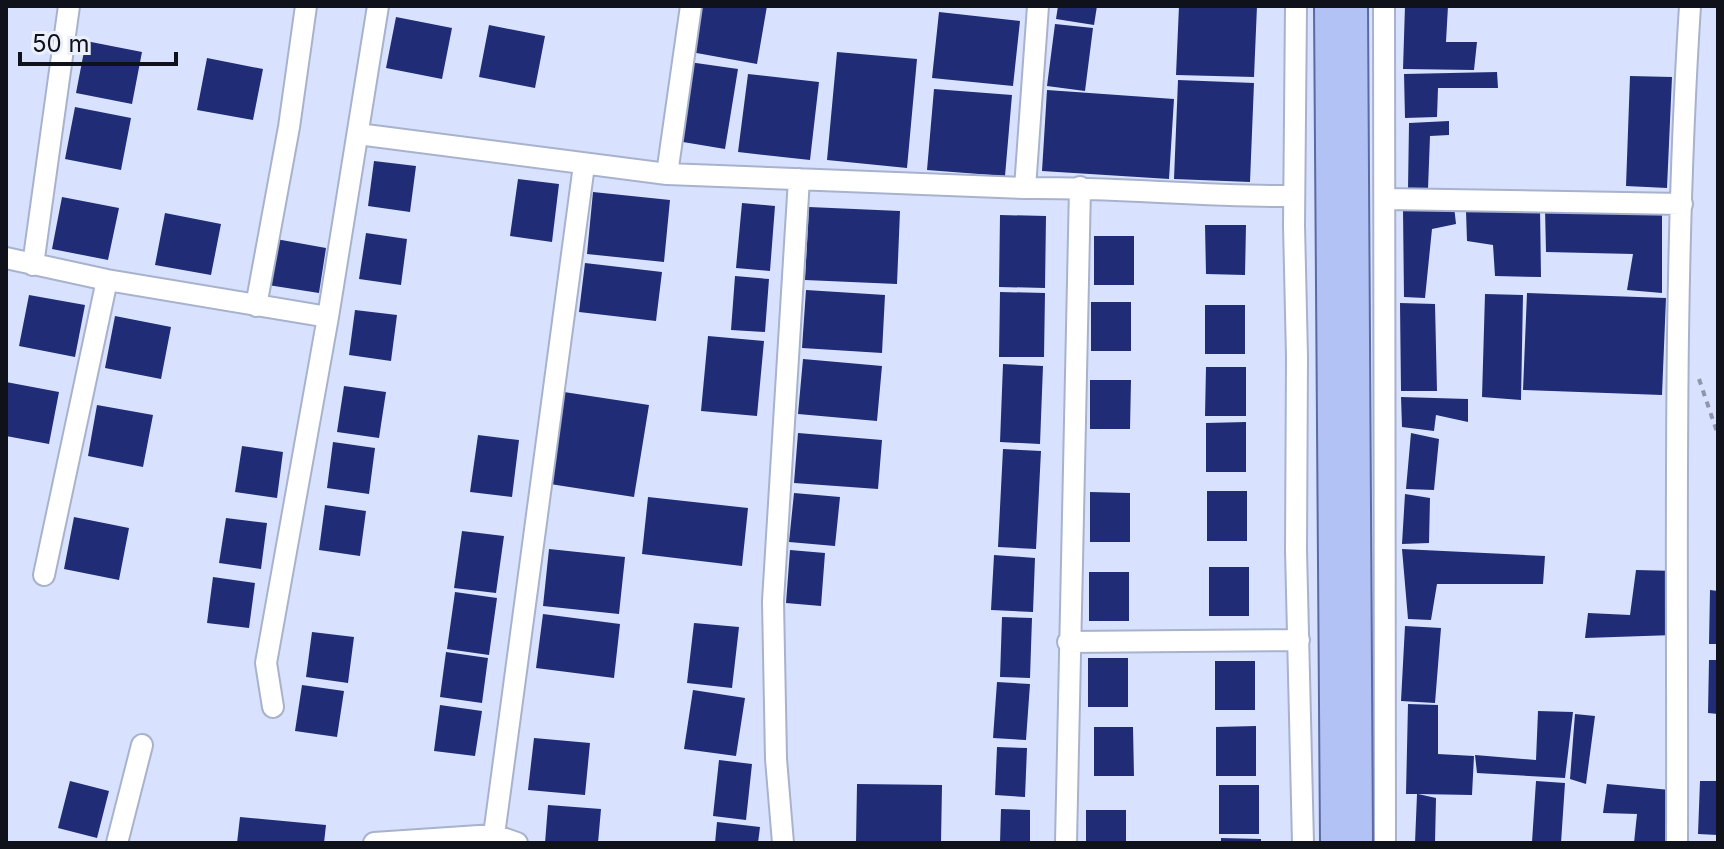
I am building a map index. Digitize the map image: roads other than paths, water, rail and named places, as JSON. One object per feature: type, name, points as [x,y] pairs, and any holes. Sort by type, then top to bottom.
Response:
[{"type":"main road","points":[[1328,6],[1334,843]]},
{"type":"main road","points":[[1354,6],[1359,843]]},
{"type":"street","points":[[33,265],[69,6]]},
{"type":"street","points":[[256,306],[289,127],[306,6]]},
{"type":"street","points":[[273,707],[266,663],[328,317],[378,6]]},
{"type":"street","points":[[667,174],[691,6]]},
{"type":"street","points":[[1025,188],[1038,6]]},
{"type":"street","points":[[1296,6],[1294,196],[1303,843]]},
{"type":"street","points":[[1384,6],[1385,843]]},
{"type":"street","points":[[1677,843],[1683,118],[1690,6]]},
{"type":"street","points":[[358,134],[667,174],[1294,196]]},
{"type":"street","points":[[494,835],[584,165]]},
{"type":"street","points":[[783,843],[776,759],[773,601],[799,179]]},
{"type":"street","points":[[1066,843],[1080,187]]},
{"type":"street","points":[[1386,199],[1682,204]]},
{"type":"street","points":[[6,258],[107,280],[328,317]]},
{"type":"street","points":[[44,575],[107,280]]},
{"type":"street","points":[[1068,642],[1299,640]]},
{"type":"street","points":[[117,843],[142,745]]},
{"type":"street","points":[[374,843],[494,835],[517,843]]}]
